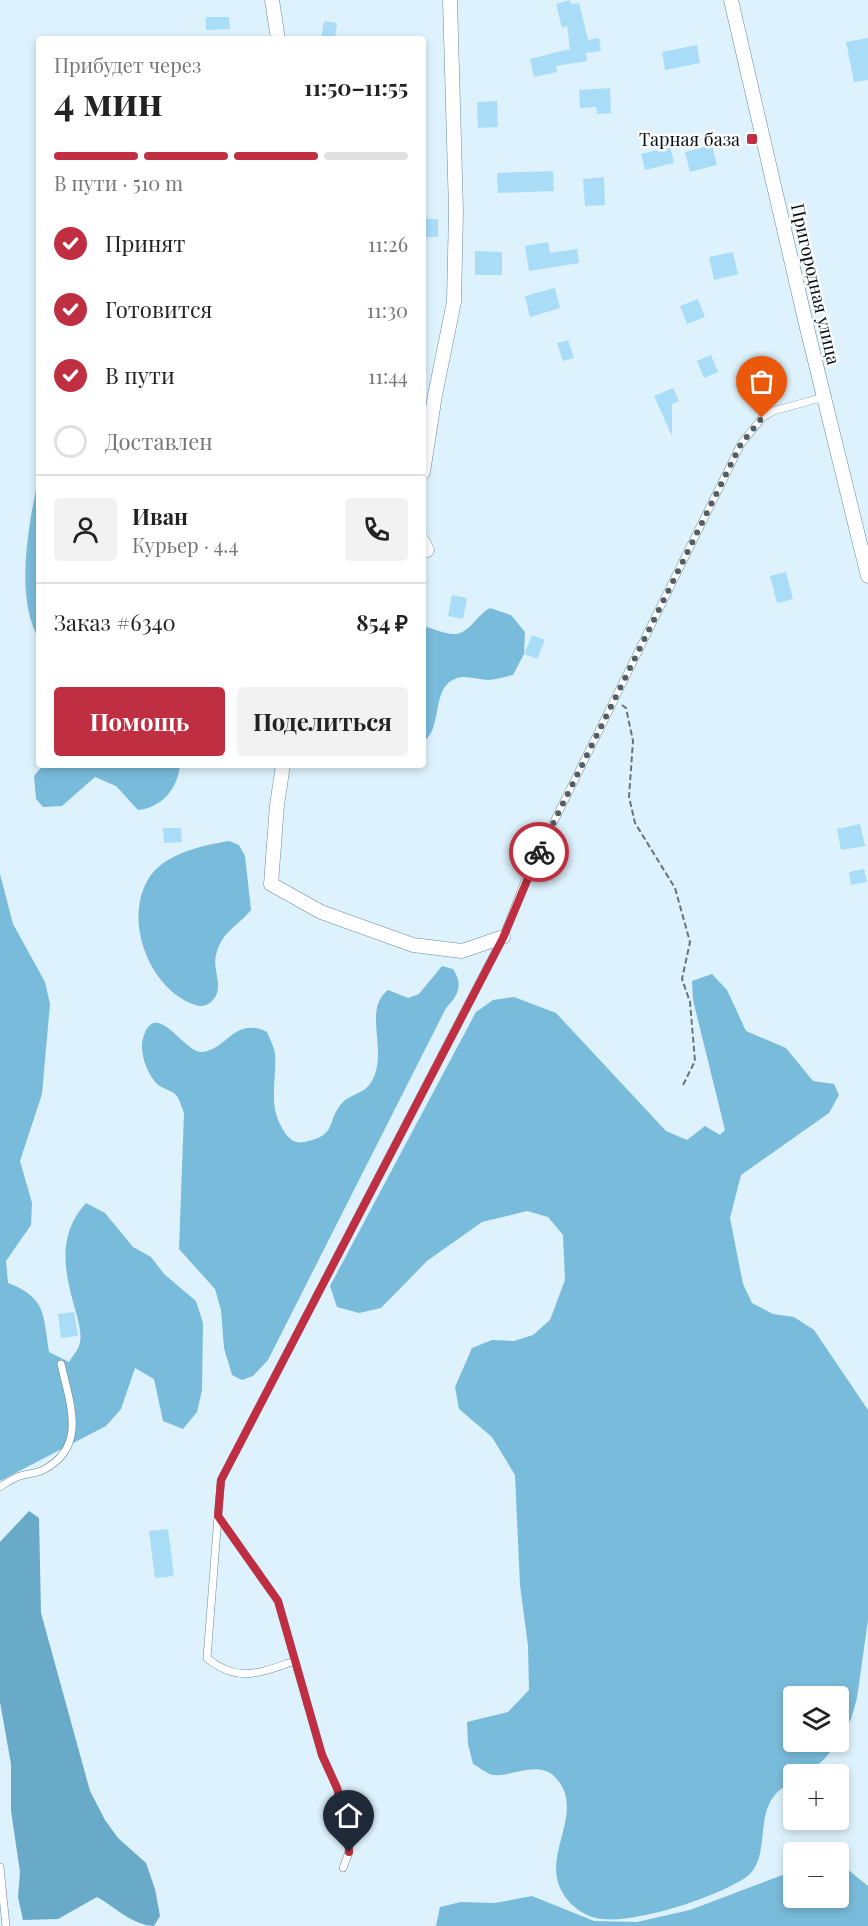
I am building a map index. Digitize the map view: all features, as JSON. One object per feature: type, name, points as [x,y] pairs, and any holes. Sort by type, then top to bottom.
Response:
[{"type":"street","points":[[272,0],[278,36]]},
{"type":"street","points":[[426,453],[454,302],[456,211],[450,0]]},
{"type":"street","name":"Пригородная улица","points":[[731,0],[868,576]]},
{"type":"street","points":[[283,768],[277,805],[272,884],[321,912],[413,945],[462,951],[503,938]]},
{"type":"lane","points":[[296,1661],[249,1676],[219,1668],[207,1658],[221,1480],[503,938],[527,876],[741,444],[762,418],[773,411],[824,397]]},
{"type":"lane","points":[[0,1487],[20,1476],[39,1472],[60,1461],[72,1436],[73,1417],[61,1364]]},
{"type":"lane","points":[[218,1516],[278,1601],[322,1755],[337,1788],[348,1829],[349,1852],[343,1868]]},
{"type":"lane","points":[[0,1867],[6,1926]]},
{"type":"path","points":[[614,700],[626,708],[633,741],[629,797],[635,823],[675,888],[690,942],[682,979],[690,1002],[695,1061],[683,1085]]},
{"type":"shaded area","points":[[36,491],[36,633],[31,622],[25,581],[31,515]]},
{"type":"shaded area","points":[[490,608],[511,615],[525,632],[524,654],[513,675],[489,680],[461,677],[449,682],[443,689],[433,727],[426,739],[426,627],[448,633],[461,633]]},
{"type":"shaded area","points":[[41,768],[180,768],[176,781],[167,795],[154,805],[138,810],[116,786],[95,777],[62,806],[43,807],[36,799],[34,776]]},
{"type":"shaded area","points":[[229,841],[239,845],[245,856],[251,910],[222,940],[215,961],[218,991],[211,1002],[198,1006],[175,994],[151,965],[139,928],[139,909],[143,891],[158,867],[187,851]]},
{"type":"shaded area","points":[[0,874],[13,924],[45,982],[50,1004],[42,1094],[20,1161],[32,1203],[31,1225],[6,1261],[8,1283],[21,1289],[37,1302],[44,1318],[49,1352],[69,1362],[78,1348],[80,1337],[79,1322],[66,1267],[67,1240],[70,1228],[86,1203],[105,1213],[133,1247],[151,1257],[164,1274],[196,1301],[203,1323],[202,1390],[197,1412],[183,1429],[163,1421],[154,1379],[135,1368],[121,1409],[106,1426],[0,1481]]},
{"type":"shaded area","points":[[442,966],[453,969],[456,974],[459,985],[457,994],[446,1008],[268,1360],[253,1376],[242,1380],[232,1375],[224,1348],[221,1310],[215,1289],[179,1249],[184,1113],[177,1096],[157,1084],[147,1069],[142,1044],[148,1027],[155,1023],[162,1024],[187,1045],[202,1052],[211,1050],[232,1035],[247,1028],[267,1032],[275,1054],[274,1105],[276,1114],[289,1138],[296,1142],[305,1142],[323,1135],[330,1127],[334,1115],[343,1102],[370,1084],[376,1072],[378,1059],[376,1021],[380,999],[388,990],[408,998],[419,994]]},
{"type":"shaded area","points":[[712,974],[727,990],[746,1031],[786,1048],[813,1081],[834,1084],[839,1095],[829,1113],[741,1175],[730,1218],[743,1284],[752,1303],[773,1314],[794,1317],[814,1330],[868,1410],[868,1620],[857,1698],[849,1722],[849,1686],[783,1686],[783,1752],[830,1752],[819,1764],[783,1764],[783,1788],[769,1804],[761,1850],[753,1870],[731,1886],[675,1908],[635,1917],[601,1919],[579,1910],[567,1899],[559,1886],[556,1865],[567,1813],[567,1801],[555,1777],[548,1772],[533,1769],[493,1775],[473,1764],[468,1744],[467,1722],[508,1712],[529,1690],[528,1646],[520,1585],[515,1475],[492,1437],[459,1409],[455,1387],[472,1348],[492,1340],[514,1341],[533,1335],[550,1320],[565,1280],[563,1235],[548,1217],[527,1211],[482,1222],[427,1261],[381,1308],[359,1313],[337,1307],[330,1286],[476,1012],[493,1000],[514,997],[556,1013],[666,1131],[687,1140],[705,1126],[720,1135],[725,1130],[693,1000],[692,981]]},
{"type":"shaded area","points":[[29,1511],[39,1518],[41,1613],[90,1791],[105,1820],[118,1838],[146,1863],[155,1889],[160,1916],[154,1926],[131,1919],[97,1897],[58,1919],[23,1920],[18,1897],[20,1872],[11,1811],[11,1764],[0,1702],[0,1542]]},
{"type":"shaded area","points":[[849,1870],[868,1886],[868,1926],[436,1926],[440,1907],[461,1902],[495,1903],[532,1896],[594,1921],[637,1922],[690,1910],[783,1875],[783,1908],[849,1908]]},
{"type":"building","points":[[570,0],[571,4],[579,3],[588,40],[599,38],[601,51],[586,53],[587,61],[556,66],[557,72],[534,77],[530,59],[570,49],[567,26],[562,28],[556,4]]},
{"type":"building","points":[[206,17],[229,17],[230,29],[206,30]]},
{"type":"building","points":[[324,21],[337,23],[335,36],[322,36]]},
{"type":"building","points":[[868,38],[868,80],[854,82],[846,42]]},
{"type":"building","points":[[697,45],[700,63],[665,70],[662,52]]},
{"type":"building","points":[[610,88],[611,113],[597,114],[596,107],[580,108],[579,90]]},
{"type":"building","points":[[497,101],[498,127],[478,128],[477,102]]},
{"type":"building","points":[[712,145],[717,165],[690,172],[685,152]]},
{"type":"building","points":[[670,147],[674,163],[645,170],[641,154]]},
{"type":"building","points":[[553,171],[554,191],[498,193],[497,173]]},
{"type":"building","points":[[604,177],[605,205],[585,206],[583,179]]},
{"type":"building","points":[[426,219],[438,219],[438,237],[426,237]]},
{"type":"building","points":[[548,242],[550,253],[577,249],[579,263],[529,271],[525,246]]},
{"type":"building","points":[[475,251],[502,252],[502,275],[475,275]]},
{"type":"building","points":[[733,252],[738,274],[714,280],[709,257]]},
{"type":"building","points":[[555,288],[560,308],[530,317],[525,296]]},
{"type":"building","points":[[698,299],[705,317],[687,324],[680,306]]},
{"type":"building","points":[[568,340],[574,358],[563,361],[557,343]]},
{"type":"building","points":[[711,355],[718,372],[704,378],[697,361]]},
{"type":"building","points":[[673,388],[679,401],[672,404],[672,436],[654,396]]},
{"type":"building","points":[[786,572],[793,599],[777,603],[770,576]]},
{"type":"building","points":[[452,595],[467,598],[463,619],[448,616]]},
{"type":"building","points":[[532,635],[545,640],[537,659],[524,654]]},
{"type":"building","points":[[860,824],[865,846],[841,850],[837,829]]},
{"type":"building","points":[[163,828],[181,828],[182,842],[164,843]]},
{"type":"building","points":[[864,869],[867,882],[851,885],[849,872]]},
{"type":"building","points":[[74,1312],[78,1336],[61,1338],[58,1314]]},
{"type":"building","points":[[168,1529],[174,1576],[155,1578],[149,1531]]},
{"type":"way so far","points":[[539,852],[741,444],[762,418]]},
{"type":"place","name":"Тарная база","points":[[752,139]]},
{"type":"route","points":[[349,1852],[348,1829],[337,1788],[322,1755],[278,1601],[218,1516],[221,1480],[503,938],[527,876],[539,852]]}]
